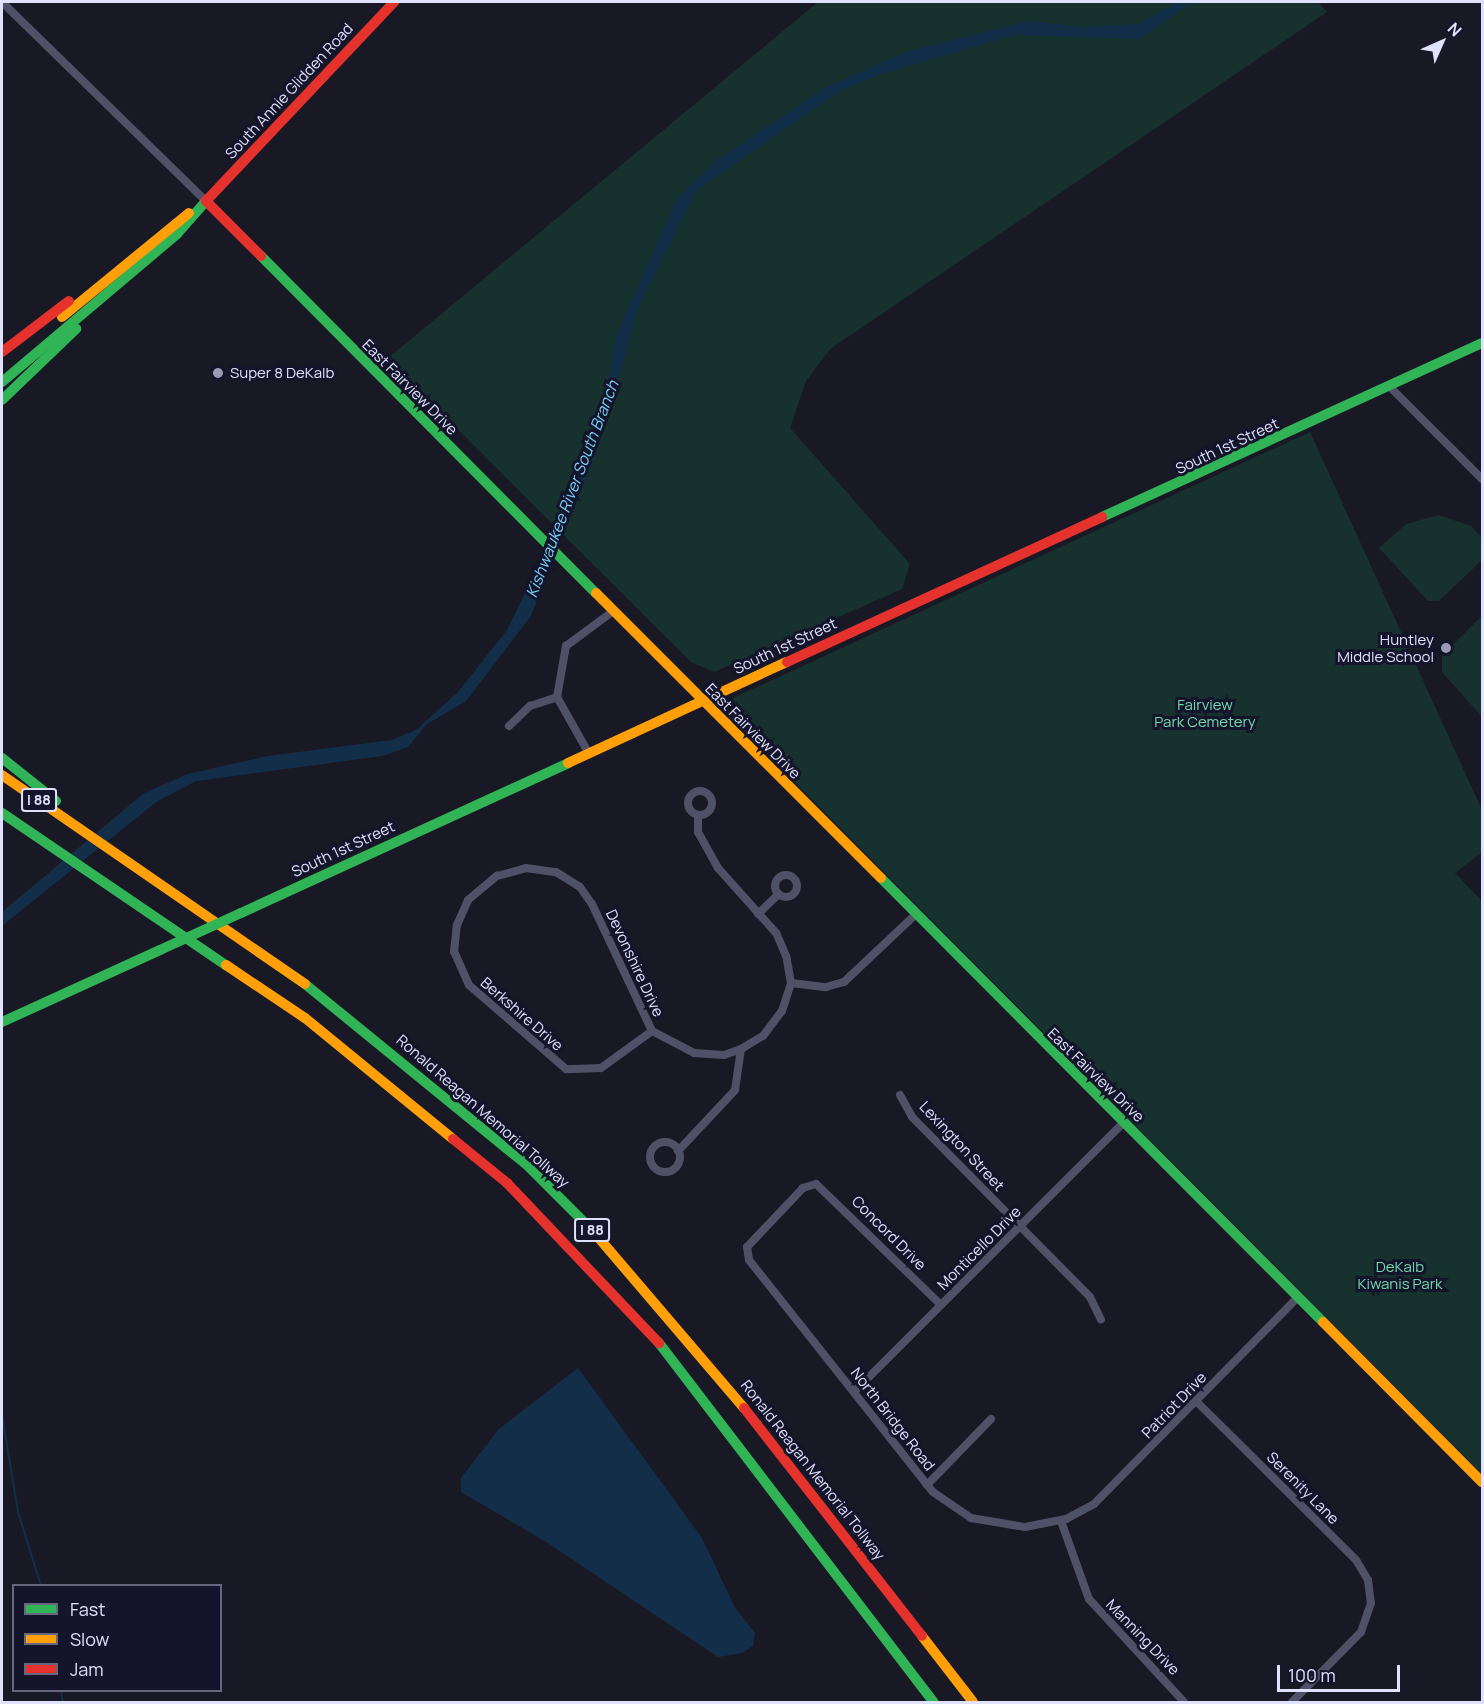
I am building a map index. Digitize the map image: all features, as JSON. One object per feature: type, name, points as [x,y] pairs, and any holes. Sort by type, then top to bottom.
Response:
[{"type":"main road","name":"South Annie Glidden Road","points":[[206,201],[394,2]]},
{"type":"main road","points":[[2,352],[206,201]]},
{"type":"main road","points":[[2,400],[206,201]]},
{"type":"main road","name":"East Fairview Drive","points":[[206,201],[534,535],[570,568],[914,916],[1482,1482]]},
{"type":"main road","points":[[2,369],[135,255]]},
{"type":"main road","points":[[2,382],[148,258]]},
{"type":"main road","name":"South 1st Street","points":[[2,1022],[1482,343]]},
{"type":"main road","points":[[2,758],[78,824]]},
{"type":"main road","name":"I 88","points":[[2,774],[78,824]]},
{"type":"main road","name":"I 88","points":[[2,813],[348,1049],[515,1191],[680,1366],[933,1702]]},
{"type":"main road","name":"Ronald Reagan Memorial Tollway","points":[[78,824],[323,996],[451,1099],[568,1206],[768,1434],[972,1702]]},
{"type":"street","name":"East Fairview Drive","points":[[2,2],[206,201]]},
{"type":"street","points":[[1389,386],[1482,479]]},
{"type":"street","points":[[588,752],[558,697],[566,646],[612,612]]},
{"type":"street","points":[[509,726],[530,706],[558,697]]},
{"type":"street","points":[[678,1151],[735,1090],[741,1049],[776,1022],[791,983],[782,944],[713,861],[698,832],[698,815]]},
{"type":"street","name":"Devonshire Drive","points":[[513,870],[547,869],[580,887],[652,1031],[694,1053],[724,1055],[741,1049]]},
{"type":"street","name":"Berkshire Drive","points":[[513,870],[482,886],[460,914],[454,952],[469,986],[574,1072],[601,1068],[652,1031]]},
{"type":"street","points":[[758,914],[778,894]]},
{"type":"street","points":[[791,983],[826,987],[844,982],[914,916]]},
{"type":"street","name":"Lexington Street","points":[[900,1095],[912,1117],[1090,1297],[1101,1320]]},
{"type":"street","name":"Monticello Drive","points":[[854,1392],[1124,1123]]},
{"type":"street","name":"North Bridge Road","points":[[816,1184],[784,1207],[754,1237],[747,1254],[927,1485],[950,1506],[991,1525],[1025,1527],[1061,1521]]},
{"type":"street","name":"Concord Drive","points":[[816,1184],[941,1305]]},
{"type":"street","name":"Patriot Drive","points":[[1061,1521],[1100,1498],[1298,1297]]},
{"type":"street","name":"Serenity Lane","points":[[1197,1402],[1356,1560],[1368,1580],[1371,1603],[1361,1632],[1292,1702]]},
{"type":"street","points":[[927,1485],[991,1419]]},
{"type":"street","name":"Manning Drive","points":[[1061,1521],[1089,1599],[1184,1702]]},
{"type":"green space","points":[[818,2],[1318,2],[1327,12],[830,349],[806,381],[790,428],[910,564],[902,589],[714,672],[691,662],[387,359]]},
{"type":"green space","name":"Fairview Park Cemetery","points":[[1310,432],[1482,810],[1482,852],[1455,873],[1482,901],[1482,1474],[718,705]]},
{"type":"green space","points":[[1439,515],[1471,526],[1482,538],[1482,560],[1439,601],[1428,601],[1379,548],[1406,524]]},
{"type":"green space","points":[[1482,616],[1482,717],[1442,672],[1442,655]]},
{"type":"water","name":"Kishwaukee River South Branch","points":[[1178,2],[1192,2],[1139,39],[1014,35],[878,75],[840,91],[697,190],[638,308],[601,441],[531,616],[466,701],[427,724],[408,747],[382,756],[196,781],[156,802],[2,926],[2,912],[144,793],[188,774],[268,756],[391,740],[416,730],[458,692],[507,630],[560,521],[580,455],[604,406],[616,336],[677,198],[717,160],[824,88],[906,52],[1030,21],[1082,27],[1138,24]]},
{"type":"water","points":[[578,1368],[702,1538],[735,1608],[755,1633],[753,1646],[742,1653],[718,1657],[546,1542],[461,1492],[461,1478],[499,1429]]},
{"type":"waterway","points":[[2,1415],[18,1512],[40,1584]]},
{"type":"waterway","points":[[61,1692],[63,1702]]},
{"type":"traffic: fast","points":[[2,382],[177,234],[206,201]]},
{"type":"traffic: fast","points":[[261,256],[596,593]]},
{"type":"traffic: fast","points":[[2,400],[76,329]]},
{"type":"traffic: fast","points":[[1102,517],[1482,343]]},
{"type":"traffic: fast","points":[[2,758],[56,801]]},
{"type":"traffic: fast","points":[[241,913],[568,763]]},
{"type":"traffic: fast","points":[[2,813],[226,965]]},
{"type":"traffic: fast","points":[[881,878],[1323,1322]]},
{"type":"traffic: fast","points":[[160,950],[241,913]]},
{"type":"traffic: fast","points":[[2,1022],[160,950]]},
{"type":"traffic: fast","points":[[305,984],[529,1167],[592,1230]]},
{"type":"traffic: fast","points":[[659,1343],[933,1702]]},
{"type":"traffic: slow","points":[[62,317],[189,213]]},
{"type":"traffic: slow","points":[[596,593],[881,878]]},
{"type":"traffic: slow","points":[[568,763],[787,662]]},
{"type":"traffic: slow","points":[[2,775],[305,984]]},
{"type":"traffic: slow","points":[[226,965],[305,1018],[453,1139]]},
{"type":"traffic: slow","points":[[592,1230],[744,1408]]},
{"type":"traffic: slow","points":[[1323,1322],[1482,1482]]},
{"type":"traffic: slow","points":[[922,1636],[973,1702]]},
{"type":"traffic: jam","points":[[261,256],[206,201],[394,2]]},
{"type":"traffic: jam","points":[[2,352],[69,301]]},
{"type":"traffic: jam","points":[[787,662],[1102,517]]},
{"type":"traffic: jam","points":[[453,1139],[507,1183],[659,1343]]},
{"type":"traffic: jam","points":[[744,1408],[922,1636]]},
{"type":"place","name":"Super 8 DeKalb","points":[[218,373]]},
{"type":"place","name":"Huntley Middle School","points":[[1446,648]]},
{"type":"park label","name":"DeKalb Kiwanis Park","points":[[1400,1274]]}]
